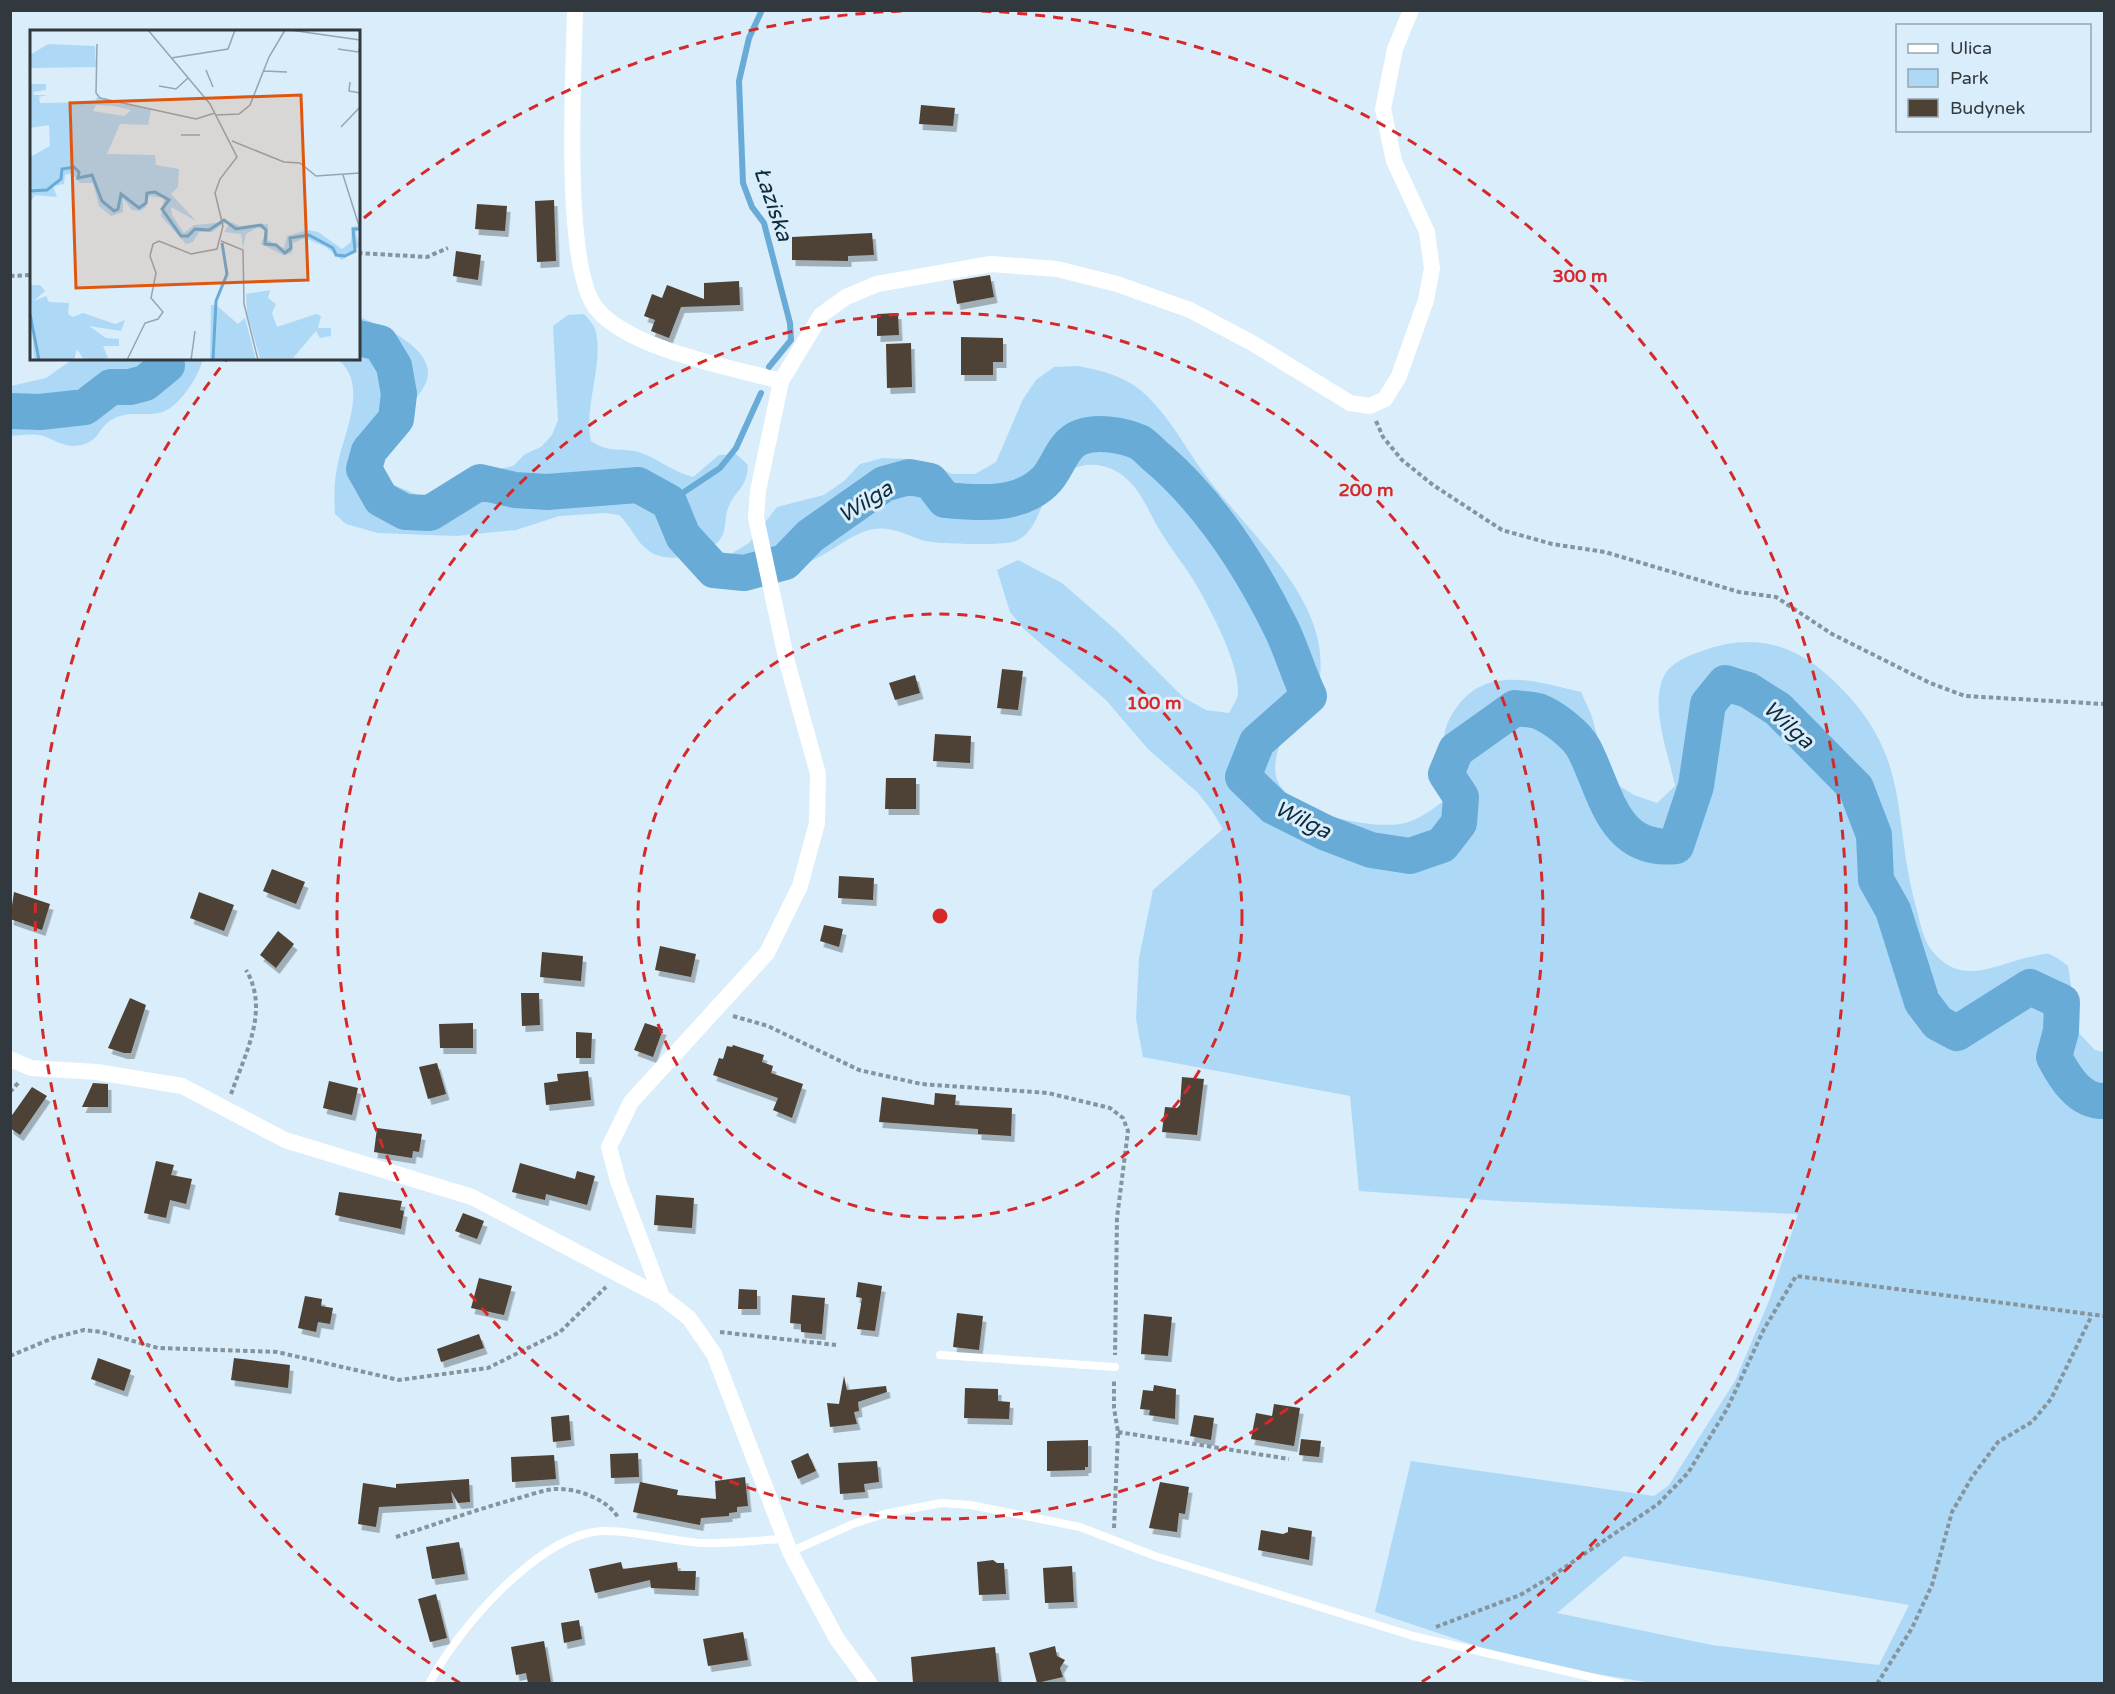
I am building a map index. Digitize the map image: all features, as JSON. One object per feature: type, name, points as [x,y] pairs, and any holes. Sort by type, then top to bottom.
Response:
[{"type":"street","points":[[575,10],[573,174],[578,248],[585,289],[597,310],[625,331],[655,345],[781,381]]},
{"type":"street","points":[[663,1297],[622,1191],[609,1147],[631,1102],[767,953],[800,886],[817,823],[818,774],[787,662],[756,518],[758,491],[781,381],[821,315],[846,297],[877,284],[991,264],[1057,269],[1117,284],[1190,310],[1254,344],[1350,404],[1370,406],[1385,399],[1399,376],[1426,300],[1432,268],[1427,232],[1394,161],[1383,109],[1395,49],[1411,10]]},
{"type":"street","points":[[10,1059],[31,1068],[97,1072],[182,1086],[285,1140],[472,1197],[663,1297],[689,1318],[714,1354],[787,1545],[837,1639],[870,1683]]},
{"type":"lane","points":[[940,1354],[1114,1367]]},
{"type":"lane","points":[[429,1683],[442,1657],[473,1620],[517,1575],[539,1557],[574,1537],[600,1531],[702,1543],[787,1545],[915,1506],[941,1503],[971,1505],[1069,1524],[1113,1538],[1155,1556],[1413,1636],[1621,1683]]},
{"type":"path","points":[[360,254],[427,257],[448,248]]},
{"type":"path","points":[[10,276],[30,275]]},
{"type":"path","points":[[1370,406],[1383,437],[1402,460],[1433,484],[1502,530],[1552,544],[1605,552],[1739,592],[1776,597],[1832,634],[1930,683],[1965,696],[2104,704]]},
{"type":"path","points":[[226,1109],[256,1017],[254,983],[246,970]]},
{"type":"path","points":[[712,1013],[746,1018],[768,1026],[859,1070],[921,1084],[1048,1094],[1110,1108],[1123,1118],[1128,1131],[1117,1218],[1114,1408],[1118,1432],[1113,1538]]},
{"type":"path","points":[[10,1356],[53,1338],[84,1330],[101,1332],[158,1348],[277,1352],[399,1380],[488,1368],[560,1332],[619,1274]]},
{"type":"path","points":[[1413,1636],[1520,1595],[1658,1504],[1688,1473],[1727,1408],[1764,1329],[1796,1276],[2104,1316]]},
{"type":"path","points":[[1876,1683],[1912,1628],[1932,1585],[1952,1512],[1972,1477],[1998,1442],[2032,1422],[2051,1399],[2092,1315]]},
{"type":"path","points":[[697,1330],[836,1345]]},
{"type":"path","points":[[1118,1432],[1289,1459]]},
{"type":"path","points":[[396,1537],[500,1503],[554,1490],[572,1490],[601,1502],[617,1515],[627,1533]]},
{"type":"green space","points":[[584,314],[595,329],[597,356],[589,428],[591,441],[605,448],[641,453],[693,477],[719,455],[736,454],[748,465],[746,479],[727,510],[723,534],[715,545],[687,557],[656,555],[641,543],[619,515],[605,513],[559,516],[516,530],[456,536],[378,533],[346,524],[335,514],[336,474],[352,411],[353,396],[352,382],[347,370],[338,360],[360,360],[360,317],[383,327],[409,343],[420,353],[426,364],[428,377],[415,400],[377,442],[367,464],[376,477],[422,497],[439,498],[470,485],[481,473],[513,466],[525,454],[541,447],[552,435],[558,420],[553,326],[568,315]]},
{"type":"green space","points":[[72,360],[203,360],[187,391],[166,411],[124,415],[113,419],[93,439],[82,445],[69,446],[39,435],[11,436],[11,386],[46,378]]},
{"type":"green space","points":[[1077,366],[1105,372],[1140,389],[1171,424],[1206,476],[1282,568],[1299,593],[1312,620],[1319,647],[1320,676],[1316,690],[1294,716],[1277,753],[1276,776],[1283,789],[1295,800],[1332,816],[1373,824],[1405,823],[1421,816],[1444,801],[1444,736],[1454,711],[1472,691],[1486,684],[1501,680],[1517,680],[1581,692],[1591,714],[1613,782],[1634,795],[1657,803],[1675,786],[1660,718],[1660,690],[1666,673],[1683,659],[1718,646],[1755,642],[1772,644],[1820,668],[1860,709],[1877,736],[1888,762],[1895,788],[1909,874],[1921,925],[1927,943],[1934,953],[1946,964],[1970,971],[1983,970],[2046,954],[2054,956],[2068,966],[2078,1032],[2095,1050],[2104,1052],[2104,1683],[1653,1683],[1528,1663],[1375,1612],[1411,1461],[1654,1496],[1669,1485],[1735,1381],[1769,1301],[1798,1214],[1500,1201],[1359,1191],[1350,1096],[1143,1057],[1136,1019],[1139,958],[1153,890],[1223,829],[1198,793],[1148,749],[1106,700],[1024,629],[1010,612],[997,570],[1018,560],[1062,583],[1117,631],[1184,698],[1206,710],[1229,713],[1238,692],[1235,669],[1225,642],[1198,587],[1128,480],[1119,473],[1099,465],[1079,467],[1070,471],[1053,485],[1029,531],[1023,537],[1010,543],[933,542],[902,532],[876,529],[856,535],[818,558],[798,565],[766,569],[723,565],[729,555],[749,543],[777,507],[824,495],[844,481],[860,464],[883,458],[908,459],[931,463],[952,474],[975,474],[996,462],[1023,399],[1036,380],[1054,367]],"holes":[[[1624,1556],[1909,1605],[1879,1665],[1712,1645],[1557,1613]]]},
{"type":"building","points":[[921,105],[955,108],[953,126],[919,124]]},
{"type":"building","points":[[554,200],[556,261],[537,262],[535,201]]},
{"type":"building","points":[[477,204],[507,206],[505,231],[475,229]]},
{"type":"building","points":[[872,233],[874,255],[848,256],[848,261],[792,260],[792,237]]},
{"type":"building","points":[[456,251],[481,255],[478,280],[453,276]]},
{"type":"building","points":[[990,275],[994,297],[957,304],[953,281]]},
{"type":"building","points":[[739,281],[740,305],[681,307],[669,338],[651,331],[655,320],[644,316],[652,294],[662,298],[667,285],[704,299],[704,283]]},
{"type":"building","points":[[898,313],[899,335],[877,336],[877,314]]},
{"type":"building","points":[[961,337],[1003,338],[1003,362],[993,362],[993,375],[961,375]]},
{"type":"building","points":[[911,343],[912,387],[887,388],[886,344]]},
{"type":"building","points":[[1002,669],[1023,671],[1018,710],[997,708]]},
{"type":"building","points":[[915,675],[920,693],[895,700],[889,683]]},
{"type":"building","points":[[935,734],[971,736],[970,763],[933,761]]},
{"type":"building","points":[[886,778],[916,778],[916,809],[885,809]]},
{"type":"building","points":[[272,869],[305,882],[296,904],[263,891]]},
{"type":"building","points":[[839,876],[874,878],[873,900],[838,898]]},
{"type":"building","points":[[14,892],[50,904],[42,930],[10,919]]},
{"type":"building","points":[[199,892],[234,905],[224,931],[190,918]]},
{"type":"building","points":[[824,925],[843,929],[839,947],[820,941]]},
{"type":"building","points":[[278,931],[294,944],[276,968],[260,955]]},
{"type":"building","points":[[660,946],[696,954],[691,977],[655,970]]},
{"type":"building","points":[[542,952],[583,956],[581,981],[540,977]]},
{"type":"building","points":[[521,993],[539,993],[540,1025],[522,1026]]},
{"type":"building","points":[[130,998],[146,1005],[131,1053],[124,1053],[108,1048]]},
{"type":"building","points":[[473,1023],[473,1048],[440,1048],[439,1024]]},
{"type":"building","points":[[645,1023],[663,1029],[653,1057],[634,1050]]},
{"type":"building","points":[[576,1032],[592,1033],[591,1058],[576,1058]]},
{"type":"building","points":[[733,1045],[764,1055],[762,1062],[773,1066],[771,1073],[803,1084],[792,1118],[773,1110],[778,1098],[713,1075],[719,1058],[723,1059],[727,1046],[732,1047]]},
{"type":"building","points":[[437,1063],[446,1094],[428,1099],[419,1067]]},
{"type":"building","points":[[588,1071],[591,1100],[546,1105],[544,1083],[558,1081],[557,1074]]},
{"type":"building","points":[[1182,1077],[1204,1079],[1197,1135],[1162,1132],[1165,1107],[1177,1108],[1180,1105]]},
{"type":"building","points":[[329,1081],[358,1088],[352,1115],[323,1108]]},
{"type":"building","points":[[93,1083],[108,1084],[108,1107],[82,1107]]},
{"type":"building","points":[[32,1087],[47,1096],[20,1135],[10,1128],[10,1118]]},
{"type":"building","points":[[935,1093],[956,1095],[955,1105],[1012,1108],[1011,1136],[978,1134],[978,1129],[879,1122],[882,1097],[934,1105]]},
{"type":"building","points":[[377,1128],[422,1134],[419,1152],[413,1151],[412,1158],[374,1152]]},
{"type":"building","points":[[156,1161],[174,1165],[171,1175],[192,1179],[186,1204],[170,1200],[166,1218],[144,1213]]},
{"type":"building","points":[[520,1163],[575,1179],[577,1171],[595,1176],[587,1205],[546,1194],[545,1200],[512,1192]]},
{"type":"building","points":[[339,1192],[402,1201],[400,1210],[404,1211],[401,1229],[335,1215]]},
{"type":"building","points":[[656,1195],[694,1198],[692,1228],[654,1225]]},
{"type":"building","points":[[463,1213],[484,1221],[477,1239],[455,1231]]},
{"type":"building","points":[[479,1278],[512,1286],[504,1315],[471,1308]]},
{"type":"building","points":[[858,1282],[882,1286],[875,1331],[857,1329],[862,1298],[856,1297]]},
{"type":"building","points":[[739,1289],[757,1290],[757,1309],[738,1309]]},
{"type":"building","points":[[792,1295],[825,1298],[822,1334],[801,1332],[801,1324],[790,1323]]},
{"type":"building","points":[[305,1296],[322,1299],[321,1306],[333,1308],[330,1324],[318,1322],[316,1332],[298,1328]]},
{"type":"building","points":[[957,1313],[983,1316],[979,1350],[953,1347]]},
{"type":"building","points":[[1144,1314],[1172,1317],[1168,1356],[1141,1354]]},
{"type":"building","points":[[479,1334],[484,1348],[441,1362],[437,1349]]},
{"type":"building","points":[[98,1358],[131,1370],[124,1391],[91,1379]]},
{"type":"building","points":[[234,1358],[290,1365],[288,1388],[231,1380]]},
{"type":"building","points":[[844,1376],[847,1390],[886,1386],[887,1392],[858,1402],[859,1411],[854,1412],[857,1424],[830,1427],[827,1403],[839,1404]]},
{"type":"building","points":[[1154,1385],[1176,1389],[1175,1419],[1149,1415],[1150,1410],[1140,1409],[1143,1390],[1153,1391]]},
{"type":"building","points":[[965,1388],[998,1389],[998,1401],[1010,1402],[1009,1419],[964,1418]]},
{"type":"building","points":[[1274,1404],[1300,1408],[1294,1446],[1251,1439],[1256,1413],[1272,1416]]},
{"type":"building","points":[[569,1415],[571,1440],[553,1442],[551,1417]]},
{"type":"building","points":[[1194,1415],[1214,1418],[1211,1440],[1190,1436]]},
{"type":"building","points":[[1301,1439],[1321,1441],[1319,1457],[1299,1455]]},
{"type":"building","points":[[1088,1440],[1088,1467],[1085,1467],[1085,1470],[1047,1471],[1047,1441]]},
{"type":"building","points":[[638,1453],[639,1477],[611,1478],[610,1454]]},
{"type":"building","points":[[808,1453],[816,1471],[798,1479],[791,1461]]},
{"type":"building","points":[[554,1455],[556,1479],[512,1482],[511,1457]]},
{"type":"building","points":[[877,1461],[879,1482],[864,1484],[865,1492],[840,1494],[838,1463]]},
{"type":"building","points":[[745,1477],[748,1506],[737,1507],[737,1512],[729,1513],[729,1516],[701,1518],[700,1525],[633,1512],[640,1482],[678,1490],[677,1495],[716,1499],[715,1481]]},
{"type":"building","points":[[469,1479],[470,1502],[458,1503],[451,1491],[453,1503],[379,1507],[376,1527],[358,1524],[363,1483],[396,1488],[396,1484]]},
{"type":"building","points":[[1160,1482],[1189,1487],[1185,1514],[1179,1513],[1177,1532],[1149,1528]]},
{"type":"building","points":[[1288,1527],[1312,1531],[1309,1560],[1258,1550],[1261,1530],[1283,1534],[1288,1532]]},
{"type":"building","points":[[459,1542],[465,1574],[432,1579],[426,1547]]},
{"type":"building","points":[[993,1560],[997,1563],[1004,1563],[1006,1594],[979,1595],[977,1562]]},
{"type":"building","points":[[621,1562],[623,1569],[677,1562],[678,1571],[696,1571],[695,1590],[651,1588],[650,1580],[595,1593],[589,1569]]},
{"type":"building","points":[[1072,1566],[1074,1602],[1045,1603],[1043,1568]]},
{"type":"building","points":[[436,1594],[447,1638],[430,1642],[418,1599]]},
{"type":"building","points":[[579,1620],[582,1639],[564,1643],[561,1623]]},
{"type":"building","points":[[743,1632],[748,1660],[708,1666],[703,1639]]},
{"type":"building","points":[[544,1641],[551,1683],[528,1683],[526,1673],[516,1675],[511,1647]]},
{"type":"building","points":[[1055,1646],[1057,1656],[1065,1660],[1060,1668],[1063,1677],[1037,1683],[1029,1653]]},
{"type":"building","points":[[995,1647],[999,1683],[913,1683],[911,1657]]},
{"type":"waterway","name":"Łaziska","points":[[762,10],[749,38],[739,81],[743,183],[752,207],[764,223],[790,323],[791,340],[769,367]]},
{"type":"waterway","name":"Wilga","points":[[360,338],[380,343],[394,366],[399,394],[396,419],[369,451],[364,469],[381,499],[405,512],[430,513],[480,482],[515,490],[547,492],[638,485],[669,502],[683,536],[714,570],[744,573],[785,562],[810,536],[884,484],[909,477],[930,481],[945,500],[997,502],[1022,496],[1034,490],[1049,477],[1069,445],[1081,437],[1095,434],[1110,435],[1126,437],[1139,442],[1179,478],[1196,497],[1243,560],[1281,628],[1309,696],[1257,742],[1243,777],[1274,807],[1326,833],[1371,850],[1410,856],[1442,845],[1459,823],[1461,797],[1446,774],[1456,750],[1515,708],[1535,710],[1544,714],[1576,738],[1584,749],[1614,816],[1625,829],[1638,840],[1655,846],[1676,846],[1696,786],[1708,704],[1725,683],[1748,690],[1778,709],[1856,788],[1874,835],[1876,880],[1893,910],[1922,1002],[1938,1023],[1957,1033],[2030,987],[2062,1002],[2061,1031],[2054,1057],[2068,1080],[2080,1093],[2095,1100],[2104,1101]]},
{"type":"waterway","name":"Wilga","points":[[10,411],[40,412],[85,407],[111,387],[130,387],[145,383],[167,365],[166,360]]},
{"type":"waterway","name":"Łaziska","points":[[669,502],[720,468],[736,448],[761,393]]}]
